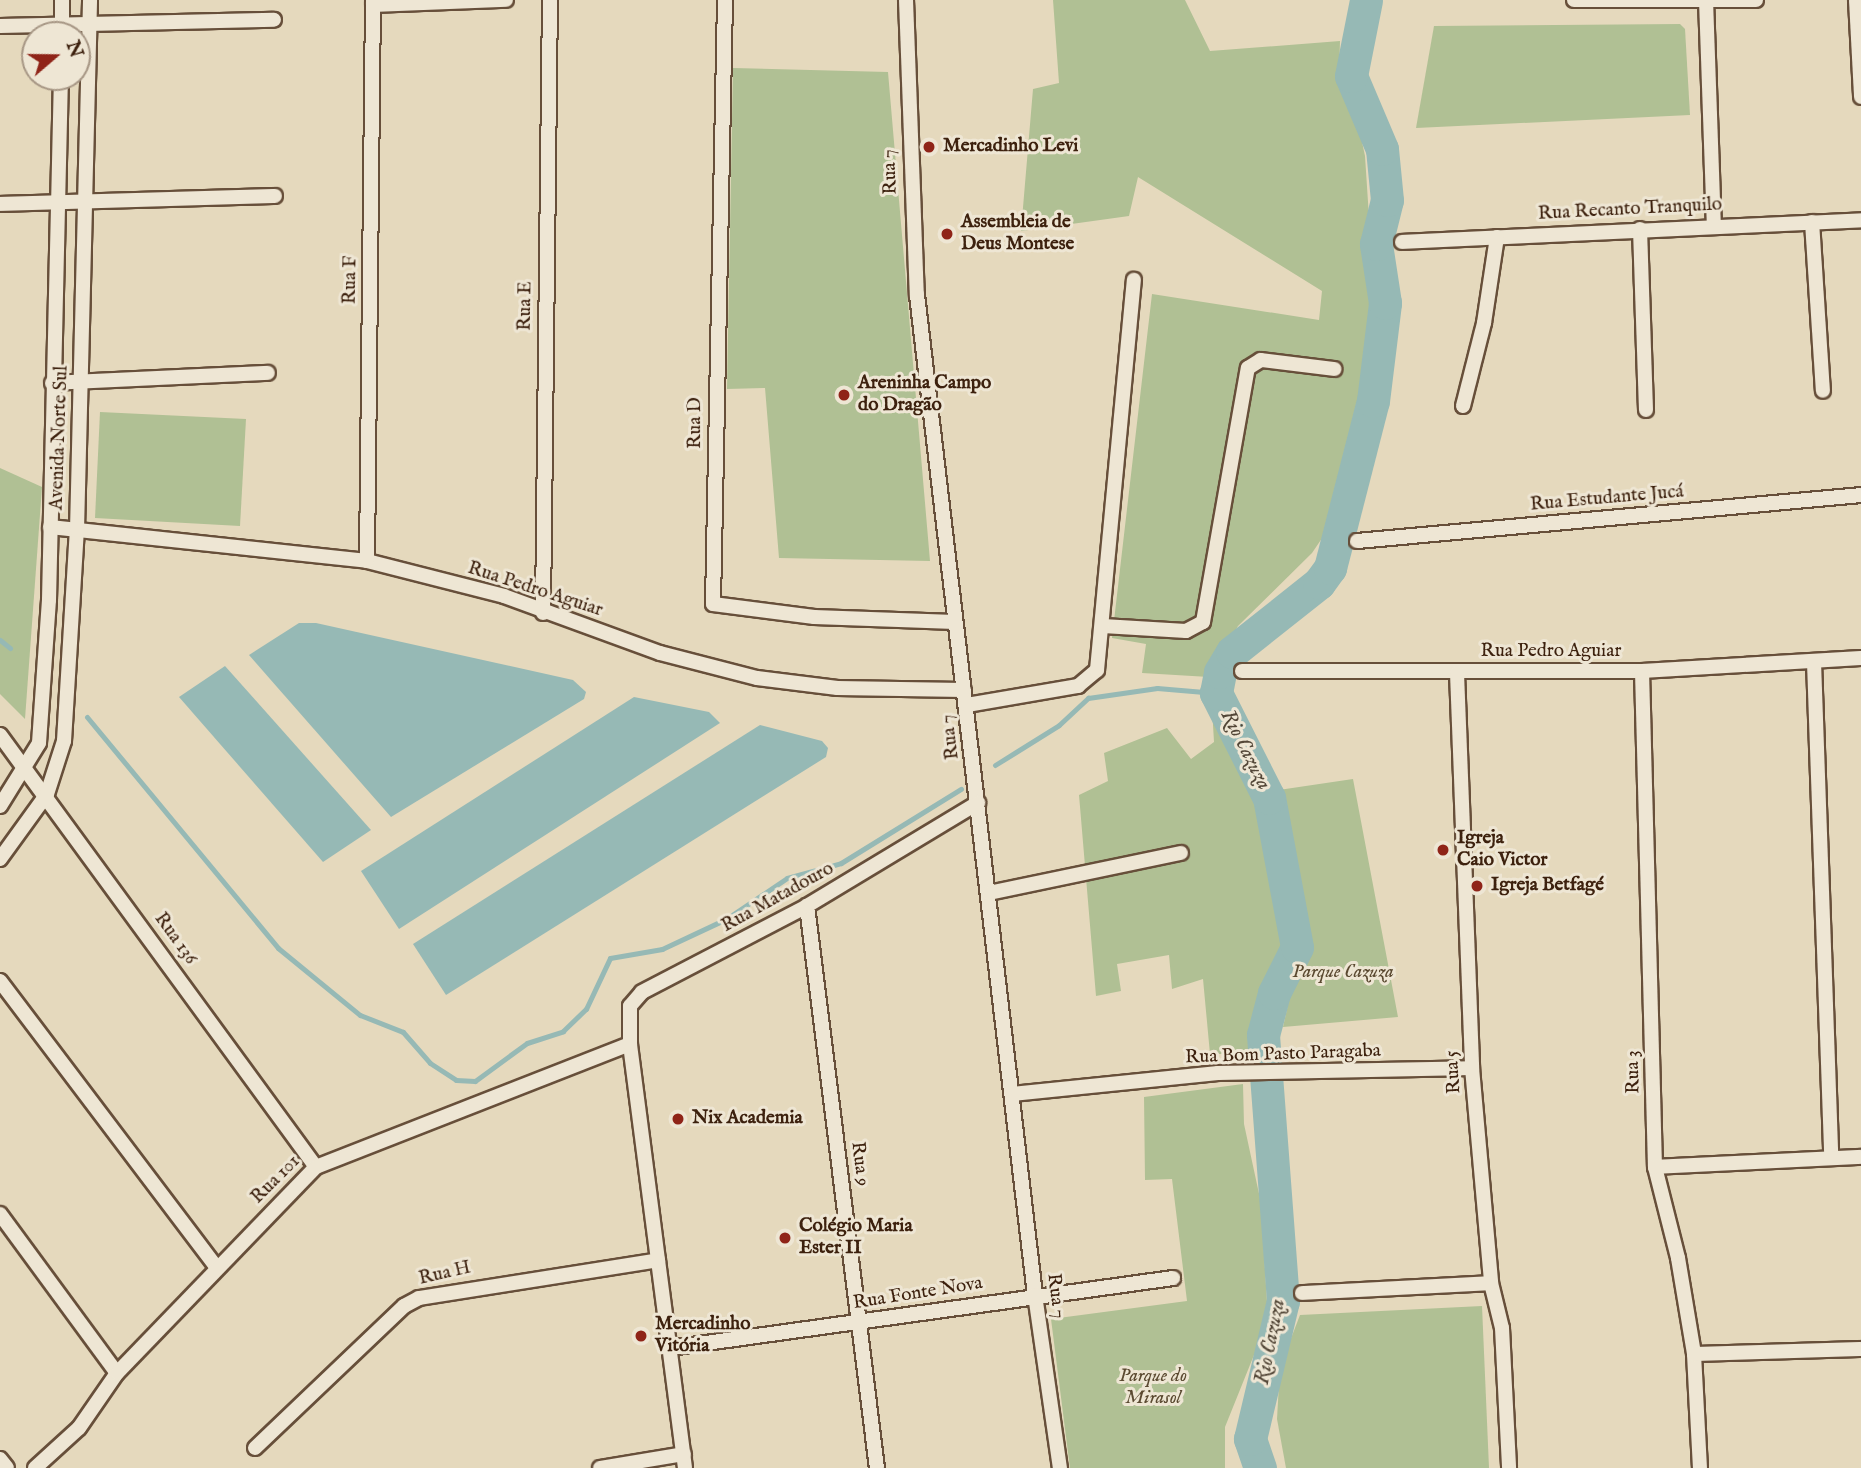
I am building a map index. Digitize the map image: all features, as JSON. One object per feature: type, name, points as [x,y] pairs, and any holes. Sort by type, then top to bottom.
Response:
[{"type":"street","points":[[62,0],[62,21]]},
{"type":"street","name":"Avenida Norte Sul","points":[[90,0],[90,21]]},
{"type":"street","points":[[373,3],[506,0]]},
{"type":"street","name":"Rua E","points":[[543,613],[550,0]]},
{"type":"street","name":"Rua D","points":[[725,0],[713,604],[814,617],[955,622]]},
{"type":"street","name":"Rua 7","points":[[906,0],[917,295],[1035,1295],[1060,1468]]},
{"type":"street","points":[[1574,0],[1756,0]]},
{"type":"street","points":[[1856,0],[1861,97]]},
{"type":"street","points":[[1707,1],[1714,224]]},
{"type":"street","name":"Rua F","points":[[367,561],[373,3]]},
{"type":"street","points":[[91,22],[274,20]]},
{"type":"street","points":[[0,26],[21,27]]},
{"type":"street","name":"Avenida Norte Sul","points":[[0,806],[39,743],[50,527],[61,91]]},
{"type":"street","name":"Avenida Norte Sul","points":[[0,859],[47,794],[64,741],[77,530],[88,91]]},
{"type":"street","points":[[0,204],[275,196]]},
{"type":"street","name":"Rua Recanto Tranquilo","points":[[1402,242],[1714,224],[1861,220]]},
{"type":"street","points":[[1812,222],[1823,391]]},
{"type":"street","points":[[1640,229],[1646,410]]},
{"type":"street","points":[[1463,405],[1484,323],[1497,237]]},
{"type":"street","points":[[967,705],[1089,680],[1097,670],[1134,280]]},
{"type":"street","points":[[1103,626],[1186,631],[1203,622],[1248,368],[1261,360],[1334,369]]},
{"type":"street","points":[[52,383],[268,373]]},
{"type":"street","name":"Rua Estudante Jucá","points":[[1357,541],[1861,495]]},
{"type":"street","name":"Rua Pedro Aguiar","points":[[50,527],[367,561],[504,596],[543,613],[704,667],[757,678],[837,688],[964,690]]},
{"type":"street","name":"Rua Pedro Aguiar","points":[[1242,671],[1642,671],[1861,657]]},
{"type":"street","points":[[1814,662],[1831,1158]]},
{"type":"street","name":"Rua 3","points":[[1642,671],[1655,1167],[1678,1258],[1694,1354],[1700,1468]]},
{"type":"street","name":"Rua 5","points":[[1457,673],[1472,1068],[1492,1283],[1502,1328],[1509,1468]]},
{"type":"street","name":"Rua 136","points":[[0,735],[47,794],[316,1167]]},
{"type":"street","name":"Rua Matadouro","points":[[685,1461],[630,1044],[629,1010],[642,992],[807,906],[978,803]]},
{"type":"street","points":[[989,892],[1181,853]]},
{"type":"street","name":"Rua 9","points":[[807,906],[877,1468]]},
{"type":"street","points":[[0,981],[217,1268]]},
{"type":"street","name":"Rua 101","points":[[35,1468],[79,1428],[117,1373],[316,1167],[630,1044]]},
{"type":"street","name":"Rua Bom Pasto Paragaba","points":[[1012,1094],[1237,1072],[1284,1075],[1472,1068]]},
{"type":"street","points":[[1655,1167],[1861,1157]]},
{"type":"street","points":[[0,1214],[117,1373]]},
{"type":"street","name":"Rua H","points":[[255,1448],[404,1306],[419,1297],[658,1261]]},
{"type":"street","name":"Rua Fonte Nova","points":[[670,1348],[859,1323],[1035,1295],[1173,1278]]},
{"type":"street","points":[[1301,1293],[1492,1283]]},
{"type":"street","points":[[1694,1354],[1861,1349]]},
{"type":"street","points":[[0,1459],[7,1468]]},
{"type":"street","points":[[600,1468],[685,1461]]},
{"type":"green space","points":[[1053,0],[1185,0],[1210,51],[1340,41],[1339,75],[1358,123],[1365,156],[1373,278],[1357,424],[1331,525],[1312,553],[1238,626],[1209,677],[1142,673],[1146,644],[1112,638],[1152,294],[1319,320],[1322,291],[1138,177],[1129,216],[1021,231],[1033,89],[1059,83]]},
{"type":"green space","points":[[1680,24],[1685,29],[1690,115],[1416,128],[1434,26]]},
{"type":"green space","points":[[733,68],[888,72],[930,561],[779,558],[765,388],[727,389]]},
{"type":"green space","points":[[100,412],[246,419],[240,526],[95,518]]},
{"type":"green space","points":[[0,468],[42,487],[25,719],[0,694]]},
{"type":"green space","points":[[1212,708],[1264,820],[1286,930],[1277,1010],[1258,1054],[1210,1054],[1203,979],[1172,989],[1169,955],[1117,964],[1121,991],[1096,996],[1079,795],[1108,781],[1104,753],[1167,728],[1191,759],[1214,742]]},
{"type":"green space","name":"Parque Cazuza","points":[[1353,779],[1398,1017],[1283,1027],[1301,947],[1272,791]]},
{"type":"green space","name":"Parque do Mirasol","points":[[1243,1084],[1244,1124],[1261,1203],[1267,1302],[1256,1350],[1225,1427],[1225,1468],[1070,1468],[1051,1319],[1187,1301],[1172,1179],[1145,1180],[1144,1097]]},
{"type":"green space","points":[[1482,1306],[1489,1468],[1286,1468],[1277,1419],[1280,1367],[1300,1315]]},
{"type":"water","points":[[299,623],[316,623],[573,680],[586,692],[584,699],[391,817],[249,655]]},
{"type":"water","points":[[225,666],[371,830],[323,862],[179,697]]},
{"type":"water","points":[[634,697],[709,712],[720,723],[399,929],[361,871]]},
{"type":"water","points":[[760,725],[822,741],[828,748],[826,757],[446,995],[413,944]]},
{"type":"waterway","name":"Rio Cazuza","points":[[1260,1468],[1250,1439],[1283,1301],[1263,1035],[1274,993],[1297,947],[1269,798],[1216,693],[1220,672],[1232,652],[1319,583],[1330,568],[1373,401],[1385,303],[1376,244],[1387,200],[1382,149],[1351,76],[1366,0]]},
{"type":"waterway","points":[[0,640],[10,648]]},
{"type":"waterway","points":[[995,765],[1059,725],[1088,698],[1157,688],[1216,693]]},
{"type":"waterway","points":[[87,717],[278,948],[360,1015],[403,1032],[430,1063],[456,1080],[475,1081],[527,1043],[563,1031],[586,1009],[610,958],[662,949],[726,919],[787,878],[841,863],[961,789]]},
{"type":"place","name":"Mercadinho Levi","points":[[929,147]]},
{"type":"place","name":"Assembleia de Deus Montese","points":[[947,234]]},
{"type":"place","name":"Areninha Campo do Dragão","points":[[844,395]]},
{"type":"place","name":"Igreja Caio Victor","points":[[1443,850]]},
{"type":"place","name":"Igreja Betfagé","points":[[1477,886]]},
{"type":"place","name":"Nix Academia","points":[[678,1119]]},
{"type":"place","name":"Colégio Maria Ester II","points":[[785,1238]]},
{"type":"place","name":"Mercadinho Vitória","points":[[641,1336]]}]
